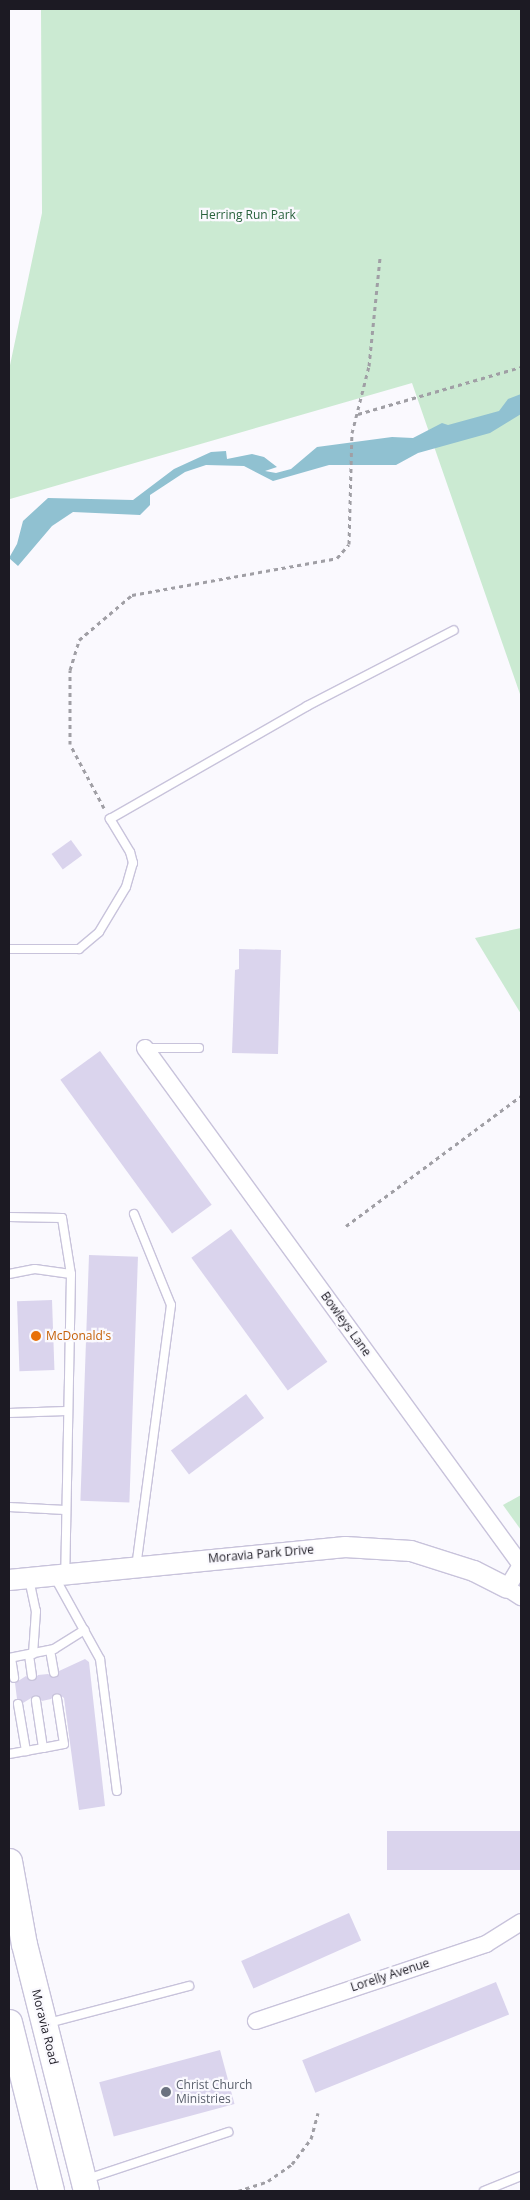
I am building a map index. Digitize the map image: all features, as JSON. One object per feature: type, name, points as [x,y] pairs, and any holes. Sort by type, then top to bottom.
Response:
[{"type":"main road","name":"Moravia Road","points":[[9,1861],[44,2024],[84,2186]]},
{"type":"main road","points":[[9,2022],[50,2191]]},
{"type":"street","name":"Bowleys Lane","points":[[145,1048],[521,1565],[514,1592]]},
{"type":"street","name":"Moravia Park Drive","points":[[19,1579],[136,1566],[354,1548],[411,1551],[474,1571],[514,1592]]},
{"type":"street","name":"Lorelly Avenue","points":[[256,2021],[486,1944],[521,1922]]},
{"type":"lane","points":[[9,949],[79,949],[99,932],[126,887],[133,863],[110,819],[307,706],[454,630]]},
{"type":"lane","points":[[145,1048],[199,1048]]},
{"type":"lane","points":[[134,1214],[171,1306],[136,1566]]},
{"type":"lane","points":[[9,1217],[62,1218],[72,1274],[66,1411],[65,1510],[59,1574],[100,1659],[117,1791]]},
{"type":"lane","points":[[9,1274],[35,1269],[72,1274]]},
{"type":"lane","points":[[9,1413],[66,1411]]},
{"type":"lane","points":[[9,1507],[65,1510]]},
{"type":"lane","points":[[19,1579],[36,1611],[31,1654],[32,1676]]},
{"type":"lane","points":[[14,1678],[10,1658],[50,1650],[85,1630]]},
{"type":"lane","points":[[50,1650],[54,1673]]},
{"type":"lane","points":[[9,1754],[64,1744],[57,1699]]},
{"type":"lane","points":[[36,1701],[43,1748]]},
{"type":"lane","points":[[18,1704],[26,1751]]},
{"type":"lane","points":[[44,2024],[189,1986]]},
{"type":"lane","points":[[84,2186],[228,2132]]},
{"type":"lane","points":[[484,2191],[521,2176]]},
{"type":"path","points":[[110,819],[70,744],[70,670],[79,640],[132,594],[337,558],[349,544],[353,469],[352,441],[369,366],[380,257]]},
{"type":"path","points":[[357,414],[521,367]]},
{"type":"path","points":[[346,1226],[521,1096]]},
{"type":"path","points":[[238,2191],[268,2181],[292,2164],[312,2139],[318,2113]]},
{"type":"green space","name":"Herring Run Park","points":[[41,9],[521,9],[521,697],[412,383],[10,499],[9,370],[42,213]]},
{"type":"green space","points":[[521,928],[521,1014],[475,938]]},
{"type":"green space","points":[[521,1495],[521,1530],[503,1505]]},
{"type":"water","points":[[521,394],[521,414],[490,433],[418,453],[396,465],[329,465],[273,481],[244,466],[206,465],[185,472],[150,495],[150,505],[140,515],[73,512],[52,526],[18,566],[9,558],[17,544],[23,521],[48,498],[133,500],[174,469],[211,452],[226,451],[227,459],[252,454],[264,457],[277,467],[265,471],[276,473],[291,469],[317,447],[392,437],[413,438],[442,423],[448,425],[499,411],[508,399]]},
{"type":"building","points":[[71,840],[82,855],[63,869],[52,854]]},
{"type":"building","points":[[239,949],[281,950],[278,1054],[232,1053],[235,970],[239,969]]},
{"type":"building","points":[[100,1051],[212,1205],[172,1234],[60,1080]]},
{"type":"building","points":[[231,1229],[327,1362],[288,1390],[191,1258]]},
{"type":"building","points":[[89,1255],[138,1257],[129,1503],[80,1501]]},
{"type":"building","name":"McDonald's","points":[[52,1300],[54,1370],[19,1371],[17,1301]]},
{"type":"building","points":[[246,1394],[264,1418],[189,1475],[171,1451]]},
{"type":"building","points":[[85,1659],[89,1662],[105,1806],[79,1810],[64,1698],[57,1693],[51,1699],[42,1701],[36,1695],[23,1703],[17,1699],[15,1683],[26,1676],[33,1681],[38,1675],[48,1674],[55,1678],[59,1671]]},
{"type":"building","points":[[387,1831],[521,1831],[521,1870],[387,1870]]},
{"type":"building","points":[[349,1913],[361,1940],[253,1988],[241,1961]]},
{"type":"building","points":[[496,1982],[509,2014],[315,2093],[302,2060]]},
{"type":"building","name":"Christ Church Ministries","points":[[220,2050],[234,2104],[114,2136],[99,2082]]},
{"type":"place","name":"McDonald's","points":[[36,1336]]},
{"type":"place","name":"Christ Church Ministries","points":[[166,2092]]}]
